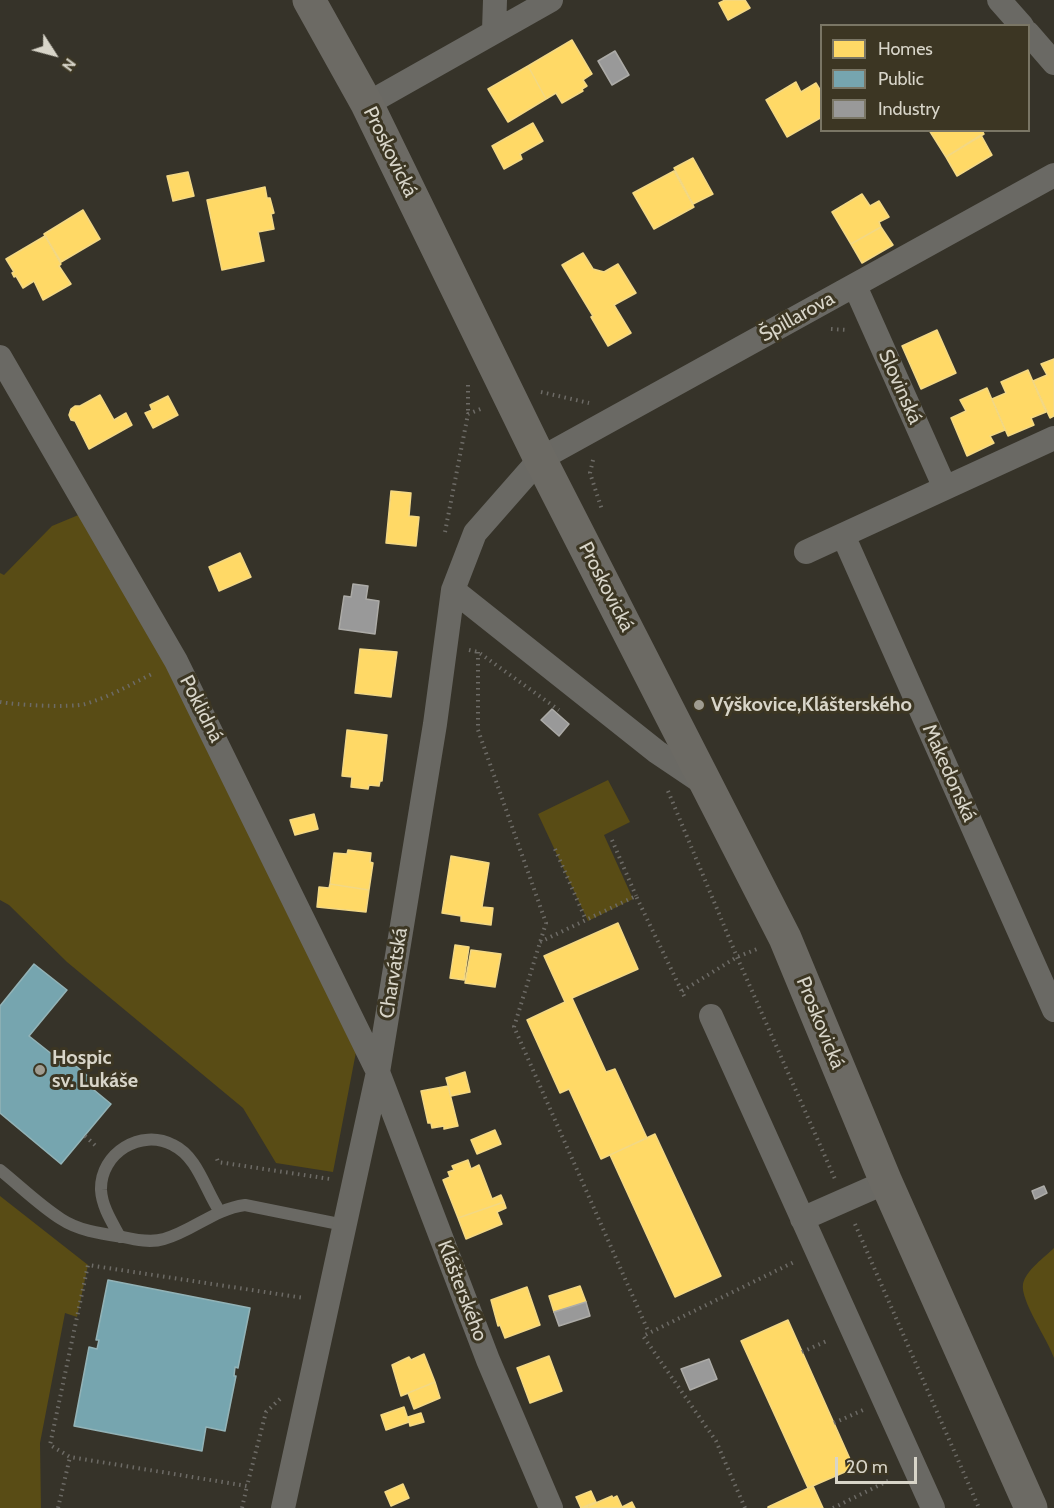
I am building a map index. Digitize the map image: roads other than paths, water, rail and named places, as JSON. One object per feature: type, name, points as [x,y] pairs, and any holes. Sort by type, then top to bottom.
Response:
[{"type":"street","name":"Proskovická","points":[[309,0],[367,104],[540,459],[785,939],[886,1182],[1031,1508]]},
{"type":"street","points":[[494,31],[495,0]]},
{"type":"street","points":[[367,104],[551,0]]},
{"type":"street","points":[[999,0],[1020,24]]},
{"type":"street","points":[[1030,34],[1054,63]]},
{"type":"street","name":"Špillarova","points":[[540,459],[1054,175]]},
{"type":"street","name":"Slovinská","points":[[855,286],[945,488]]},
{"type":"street","name":"Poklidná","points":[[0,357],[176,661],[378,1072]]},
{"type":"street","points":[[806,552],[1054,438]]},
{"type":"street","name":"Charvátská","points":[[283,1508],[378,1072],[435,724],[453,590],[476,533],[540,459]]},
{"type":"street","name":"Makedonská","points":[[843,535],[1054,1010]]},
{"type":"street","points":[[453,590],[657,752],[708,786]]},
{"type":"street","points":[[711,1016],[933,1508]]},
{"type":"street","name":"Klášterského","points":[[378,1072],[488,1360],[550,1508]]},
{"type":"street","points":[[802,1219],[886,1182]]},
{"type":"lane","points":[[120,1237],[103,1204],[101,1188],[106,1168],[118,1151],[134,1141],[152,1138],[174,1145],[189,1158],[201,1175],[208,1194],[220,1212]]},
{"type":"lane","points":[[0,1170],[62,1220],[94,1232],[141,1241],[163,1240],[220,1212],[245,1205],[344,1225]]},
{"type":"place","name":"Výškovice,Klášterského","points":[[699,705]]},
{"type":"place","name":"Hospic sv. Lukáše","points":[[40,1070]]}]
